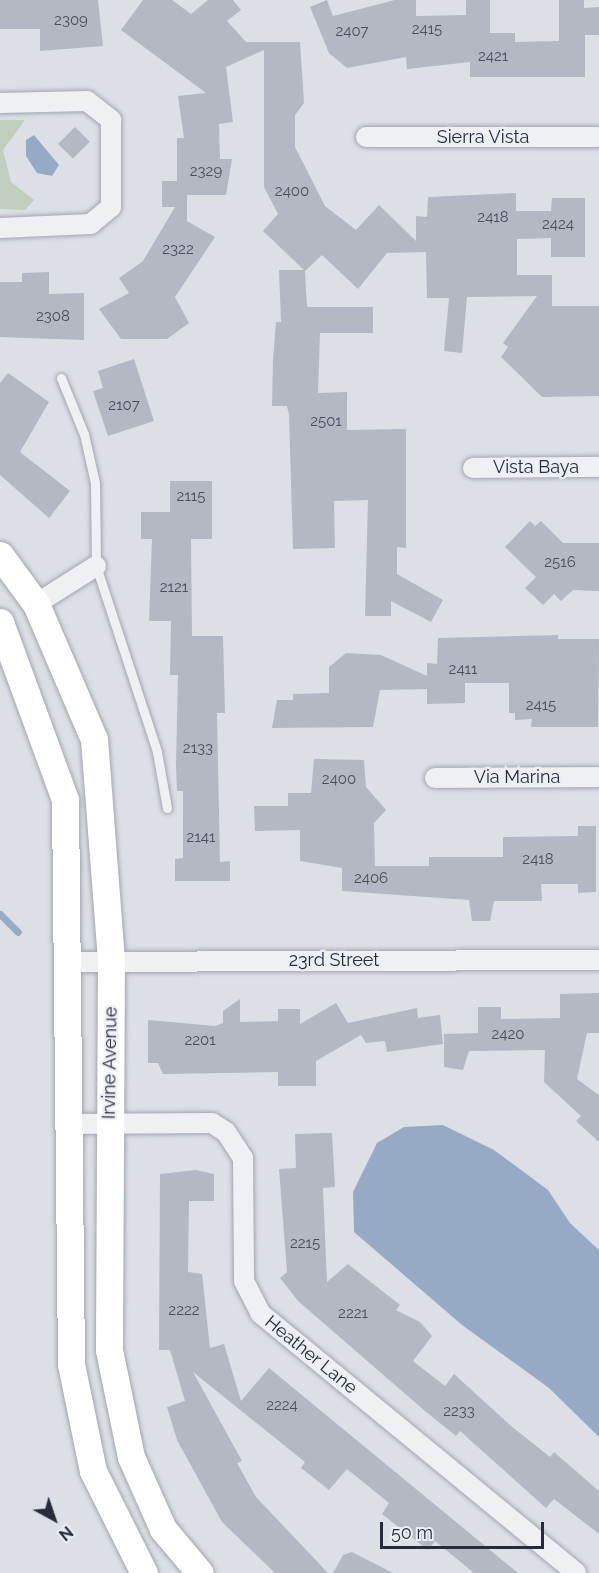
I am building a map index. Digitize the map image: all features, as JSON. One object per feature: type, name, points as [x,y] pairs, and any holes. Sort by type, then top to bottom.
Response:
[{"type":"main road","name":"Irvine Avenue","points":[[0,555],[36,604],[94,739],[111,960],[109,1350],[130,1457],[163,1529],[200,1573]]},
{"type":"main road","points":[[0,622],[65,800],[69,962],[71,1364],[93,1472],[144,1573]]},
{"type":"street","points":[[0,103],[87,101],[111,120],[111,207],[91,224],[0,228]]},
{"type":"street","name":"Sierra Vista","points":[[366,137],[599,137]]},
{"type":"street","name":"Vista Baya","points":[[473,468],[599,467]]},
{"type":"street","points":[[36,604],[96,566]]},
{"type":"street","name":"Via Marina","points":[[435,777],[599,777]]},
{"type":"street","name":"23rd Street","points":[[69,962],[111,960],[599,960]]},
{"type":"street","name":"Heather Lane","points":[[70,1124],[212,1123],[226,1132],[243,1158],[244,1281],[260,1314],[576,1573]]},
{"type":"lane","points":[[60,378],[84,434],[95,483],[96,566],[157,752],[167,808]]},
{"type":"green space","points":[[0,120],[25,120],[3,150],[11,182],[34,200],[25,210],[0,209]]},
{"type":"water","points":[[34,135],[59,165],[52,176],[37,173],[26,156],[26,140]]},
{"type":"water","points":[[443,1125],[494,1150],[548,1190],[570,1223],[599,1250],[599,1437],[549,1388],[462,1325],[354,1232],[353,1192],[377,1143],[404,1127]]},
{"type":"building","points":[[0,0],[98,0],[103,46],[40,51],[40,29],[0,29]]},
{"type":"building","points":[[143,0],[172,0],[191,14],[208,0],[233,0],[241,10],[227,21],[246,42],[300,42],[304,103],[295,115],[295,147],[325,206],[356,230],[379,205],[416,241],[416,216],[427,217],[428,197],[516,193],[516,211],[551,211],[552,198],[585,198],[585,257],[551,257],[551,238],[517,239],[517,275],[552,275],[552,306],[599,306],[599,396],[542,397],[501,357],[508,347],[503,343],[537,296],[467,297],[462,353],[444,351],[449,298],[427,298],[426,252],[387,253],[358,289],[322,255],[305,271],[307,307],[373,307],[373,333],[320,333],[318,393],[347,392],[347,430],[406,429],[406,548],[397,547],[397,574],[443,600],[431,622],[391,601],[391,616],[365,616],[368,500],[334,501],[335,548],[293,549],[289,415],[287,406],[272,406],[273,360],[276,322],[281,322],[279,270],[304,270],[263,231],[278,214],[264,187],[264,50],[226,67],[233,122],[219,124],[220,159],[232,159],[226,195],[187,195],[187,221],[215,237],[175,297],[189,323],[167,339],[121,339],[99,309],[129,293],[119,278],[143,261],[175,207],[162,207],[162,181],[177,181],[177,138],[184,138],[178,96],[206,93],[121,30]]},
{"type":"building","points":[[327,0],[333,16],[395,0],[416,0],[416,16],[466,15],[466,0],[490,0],[490,33],[515,33],[515,42],[559,41],[559,0],[584,0],[584,8],[599,7],[599,35],[585,35],[585,77],[470,77],[470,62],[407,69],[406,57],[347,68],[329,53],[310,7]]},
{"type":"building","points":[[75,127],[90,142],[73,159],[58,144]]},
{"type":"building","points":[[49,272],[49,294],[84,293],[84,340],[0,337],[0,282],[22,282],[22,273]]},
{"type":"building","points":[[134,359],[154,421],[108,436],[93,391],[103,388],[98,371]]},
{"type":"building","points":[[8,373],[49,402],[20,452],[70,491],[49,518],[0,475],[0,383]]},
{"type":"building","points":[[170,481],[212,481],[212,539],[191,539],[192,636],[223,636],[225,713],[217,713],[220,862],[230,861],[230,881],[175,881],[175,859],[183,858],[183,791],[177,791],[176,766],[178,675],[170,675],[171,621],[149,621],[152,539],[141,539],[141,512],[170,512]]},
{"type":"building","points":[[530,521],[535,526],[541,521],[563,543],[599,543],[599,591],[573,590],[561,601],[554,594],[543,605],[525,588],[536,577],[505,547]]},
{"type":"building","points":[[558,635],[558,639],[599,639],[598,727],[531,727],[532,719],[515,720],[515,713],[509,713],[509,683],[465,683],[465,703],[427,704],[427,689],[380,690],[373,727],[272,728],[277,700],[293,700],[293,694],[329,693],[329,667],[346,653],[381,655],[427,676],[427,663],[437,664],[438,638]]},
{"type":"building","points":[[314,759],[364,760],[366,787],[386,810],[374,823],[375,866],[429,866],[429,857],[503,857],[503,837],[578,836],[578,826],[596,826],[596,892],[578,893],[578,884],[541,884],[542,901],[494,901],[490,921],[472,921],[469,900],[342,891],[342,868],[300,861],[300,830],[255,831],[254,806],[288,806],[288,793],[311,793]]},
{"type":"building","points":[[599,993],[599,1033],[587,1033],[577,1079],[599,1095],[599,1142],[576,1121],[581,1116],[544,1082],[545,1050],[469,1051],[463,1070],[444,1067],[444,1034],[478,1033],[478,1007],[501,1007],[501,1019],[560,1018],[560,994]]},
{"type":"building","points":[[240,999],[240,1022],[278,1021],[278,1009],[300,1009],[300,1024],[336,1003],[348,1023],[417,1008],[418,1018],[440,1015],[443,1044],[387,1052],[385,1041],[366,1043],[361,1035],[316,1061],[316,1086],[278,1086],[278,1072],[163,1074],[158,1063],[148,1063],[148,1020],[215,1026],[223,1023],[223,1011]]},
{"type":"building","points":[[332,1133],[335,1187],[323,1188],[327,1282],[348,1264],[400,1305],[396,1310],[420,1322],[432,1336],[413,1361],[445,1386],[454,1374],[511,1426],[550,1457],[554,1452],[599,1491],[599,1534],[554,1499],[546,1508],[460,1431],[456,1436],[298,1301],[280,1278],[287,1272],[279,1169],[296,1168],[295,1134]]},
{"type":"building","points":[[196,1170],[214,1174],[214,1201],[189,1201],[188,1272],[202,1274],[210,1348],[224,1344],[241,1401],[269,1368],[518,1573],[474,1573],[435,1541],[428,1550],[382,1514],[389,1503],[347,1469],[329,1490],[301,1468],[305,1462],[193,1372],[242,1461],[237,1463],[256,1497],[328,1573],[275,1573],[222,1522],[177,1440],[167,1407],[185,1401],[170,1350],[159,1350],[160,1174]]},
{"type":"building","points":[[352,1552],[393,1573],[333,1573],[343,1555]]},
{"type":"waterway","points":[[0,914],[18,932]]}]
